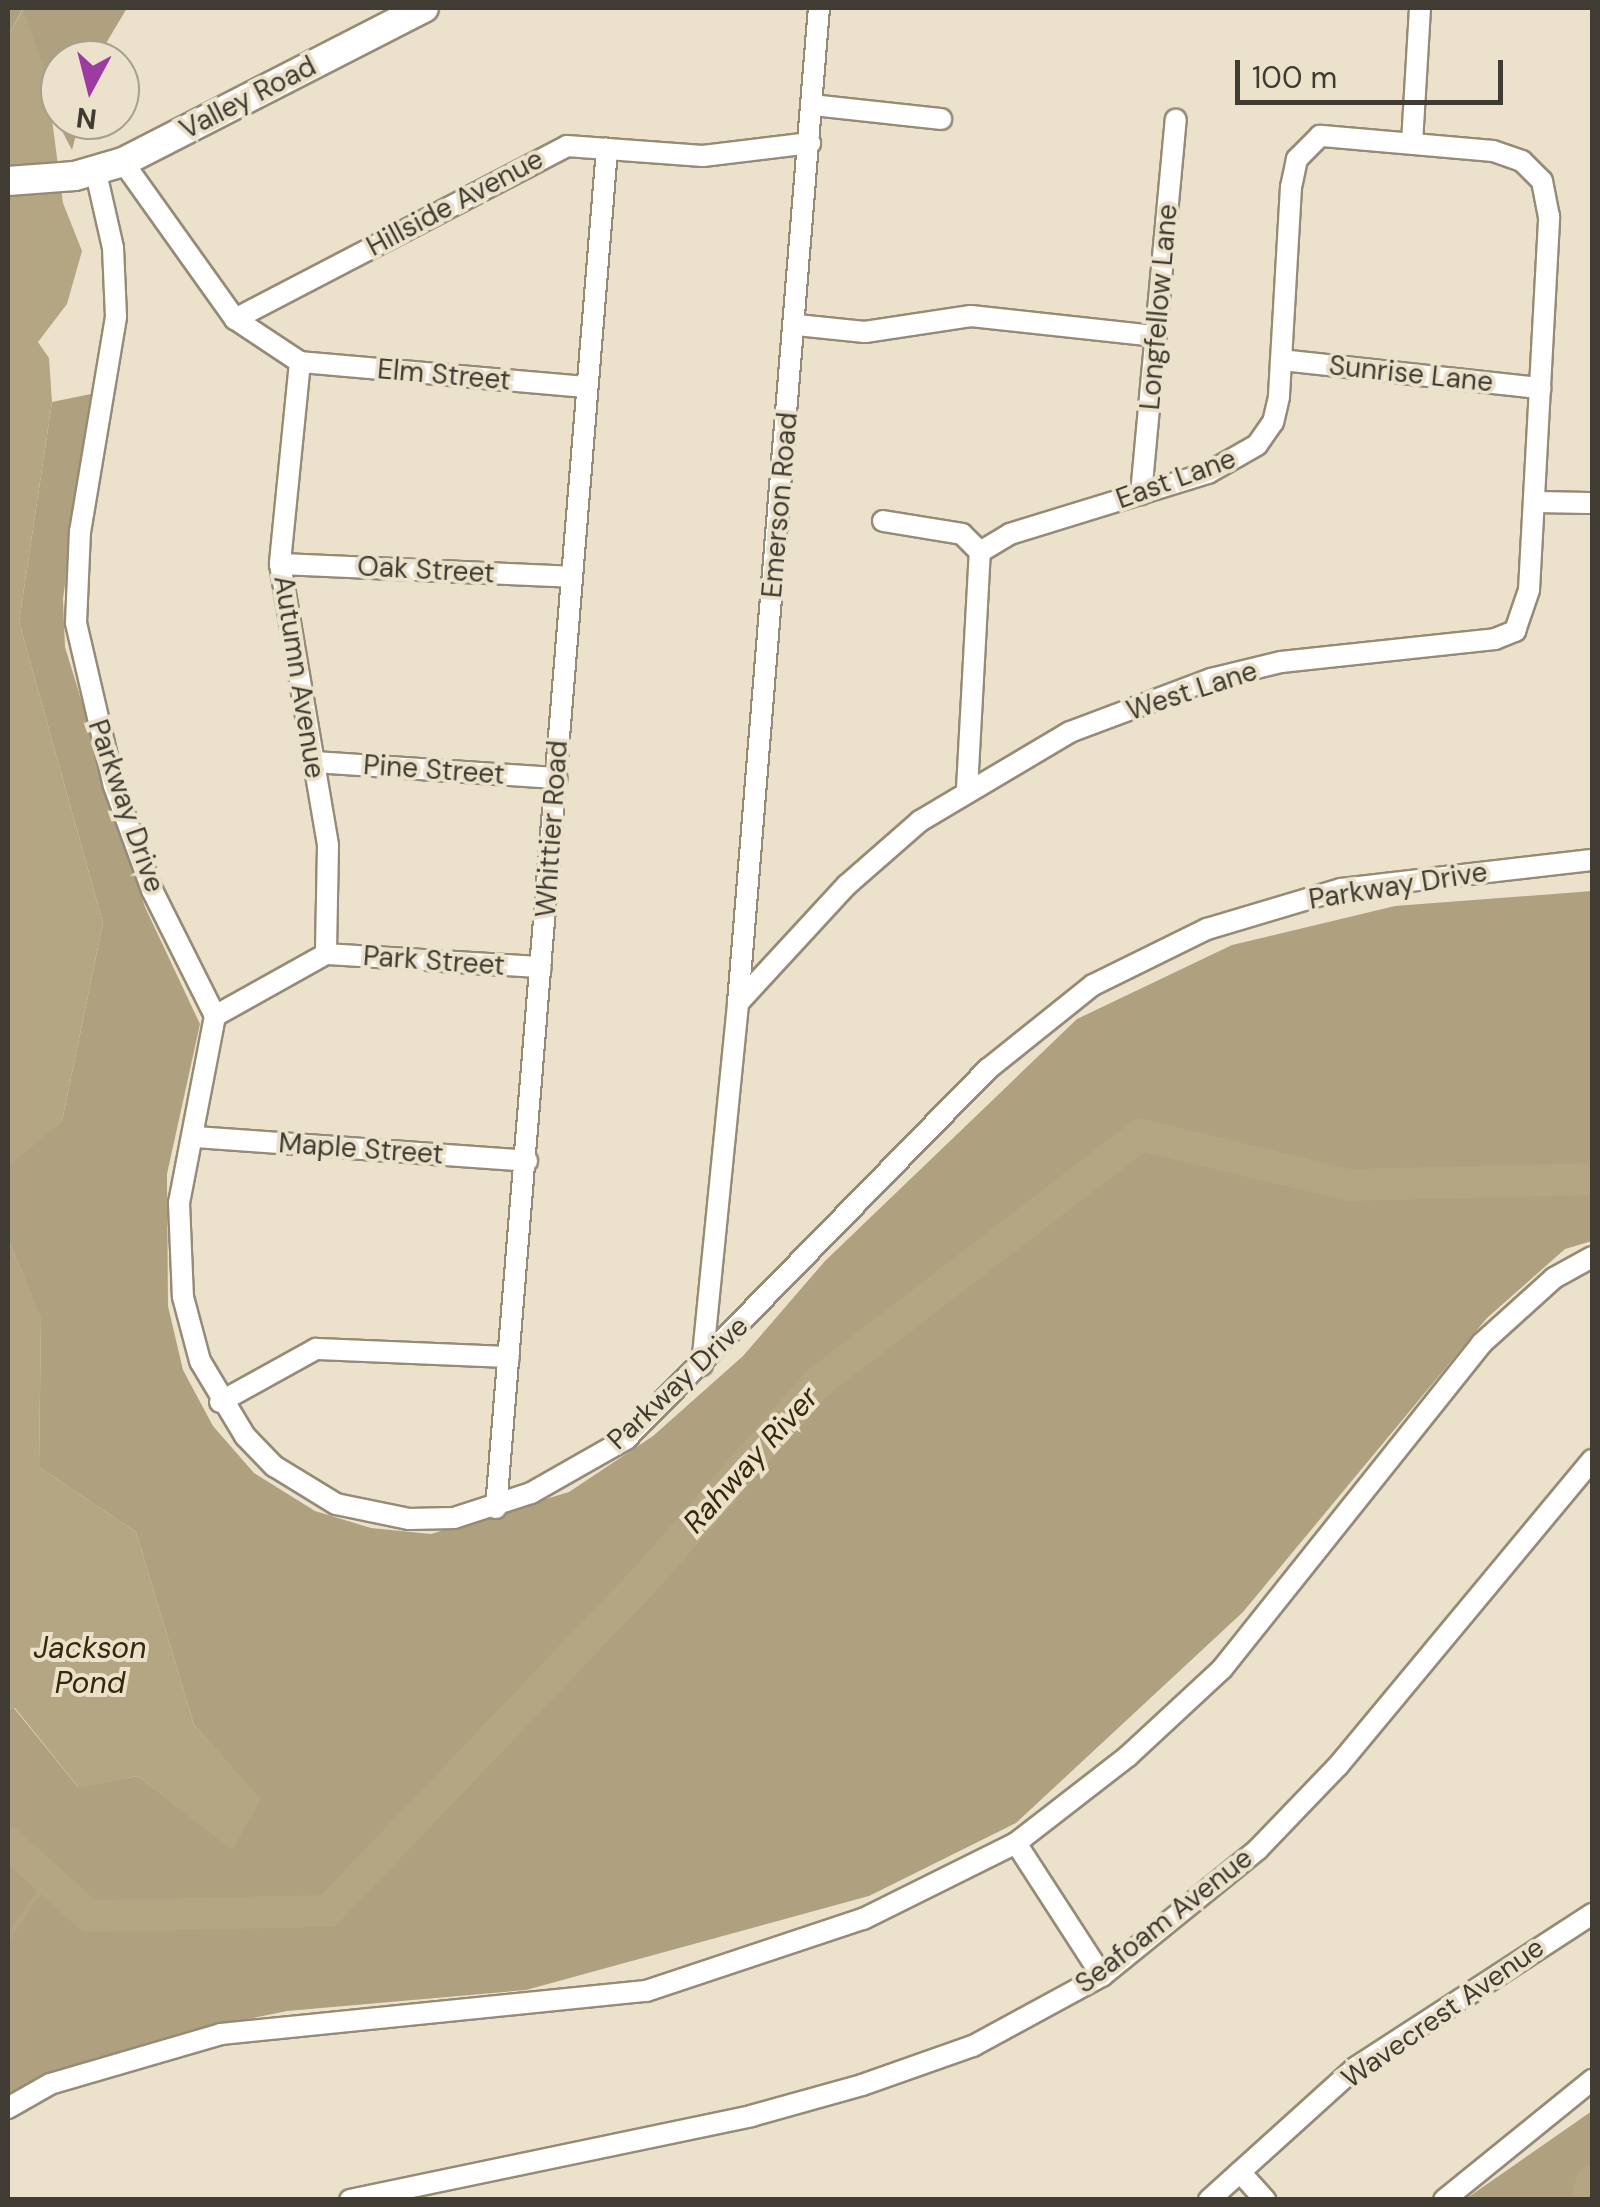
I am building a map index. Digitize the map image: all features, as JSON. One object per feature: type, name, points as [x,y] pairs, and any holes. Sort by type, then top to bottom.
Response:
[{"type":"street","name":"Valley Road","points":[[8,181],[85,174],[123,162],[424,8]]},
{"type":"street","name":"Emerson Road","points":[[738,1003],[819,8]]},
{"type":"street","points":[[1412,143],[1420,8]]},
{"type":"street","points":[[812,105],[941,119]]},
{"type":"street","name":"Longfellow Lane","points":[[1142,494],[1176,120]]},
{"type":"street","name":"East Lane","points":[[980,552],[1010,534],[1235,463],[1257,445],[1273,422],[1297,159],[1305,146],[1333,134],[1412,143]]},
{"type":"street","name":"Hillside Avenue","points":[[235,319],[568,146],[738,155],[810,143]]},
{"type":"street","name":"West Lane","points":[[738,1003],[847,885],[967,789],[1070,732],[1211,679],[1281,662],[1495,640],[1516,631],[1529,590],[1550,217],[1542,181],[1522,161],[1492,152],[1412,143]]},
{"type":"street","name":"Whittier Road","points":[[496,1508],[607,149]]},
{"type":"street","points":[[123,162],[235,319],[300,362]]},
{"type":"street","name":"Parkway Drive","points":[[85,174],[113,248],[116,317],[80,531],[76,623],[114,786],[152,890],[214,1016],[179,1203],[179,1266],[188,1324],[220,1402],[274,1466],[336,1504],[409,1519],[496,1508],[626,1440],[988,1069],[1093,985],[1207,929],[1341,890],[1592,860]]},
{"type":"street","points":[[796,325],[865,332],[971,316],[1156,336]]},
{"type":"street","name":"Sunrise Lane","points":[[1281,360],[1540,388]]},
{"type":"street","name":"Elm Street","points":[[300,362],[588,387]]},
{"type":"street","name":"Autumn Avenue","points":[[300,362],[280,564],[330,866],[326,954]]},
{"type":"street","points":[[1534,502],[1592,503]]},
{"type":"street","points":[[882,521],[962,534],[980,552],[967,789]]},
{"type":"street","name":"Oak Street","points":[[280,564],[572,577]]},
{"type":"street","name":"Pine Street","points":[[312,762],[556,778]]},
{"type":"street","points":[[214,1016],[326,954]]},
{"type":"street","name":"Park Street","points":[[326,954],[541,967]]},
{"type":"street","points":[[702,1365],[738,1003]]},
{"type":"street","name":"Maple Street","points":[[194,1137],[527,1161]]},
{"type":"street","points":[[8,2108],[50,2084],[221,2034],[646,1991],[862,1918],[1016,1843],[1128,1756],[1222,1669],[1482,1344],[1524,1302],[1592,1257]]},
{"type":"street","points":[[220,1402],[316,1348],[509,1358]]},
{"type":"street","name":"Seafoam Avenue","points":[[350,2200],[714,2124],[862,2084],[973,2046],[1102,1976],[1258,1849],[1338,1766],[1592,1460]]},
{"type":"street","points":[[1016,1843],[1102,1976]]},
{"type":"street","name":"Wavecrest Avenue","points":[[1210,2200],[1355,2068],[1592,1914]]},
{"type":"street","points":[[1444,2200],[1592,2080]]},
{"type":"street","points":[[1240,2172],[1265,2200]]},
{"type":"shaded area","points":[[8,8],[127,8],[108,40],[40,40],[40,71],[22,10],[8,36]]},
{"type":"shaded area","points":[[91,394],[63,599],[65,647],[145,907],[200,1024],[167,1174],[168,1306],[183,1370],[213,1426],[254,1473],[315,1511],[371,1528],[431,1534],[569,1492],[653,1436],[743,1356],[825,1261],[1077,1019],[1232,945],[1395,906],[1592,891],[1592,1241],[1565,1249],[1487,1318],[1243,1612],[1016,1823],[869,1896],[526,1990],[287,2011],[185,2032],[90,2060],[8,2103],[8,1709],[14,1708],[78,1787],[138,1776],[232,1849],[260,1799],[194,1725],[136,1532],[39,1467],[41,1319],[8,1239],[10,1159],[62,1121],[103,923],[19,622],[52,402]]},
{"type":"shaded area","points":[[1592,2111],[1592,2199],[1465,2199],[1467,2198]]},
{"type":"water","points":[[23,9],[40,57],[40,140],[55,140],[63,203],[82,251],[67,304],[38,342],[49,358],[52,402],[19,622],[103,923],[62,1121],[8,1167],[8,36]]},
{"type":"water","name":"Jackson Pond","points":[[8,1239],[41,1318],[39,1467],[136,1532],[194,1725],[261,1799],[232,1850],[138,1776],[79,1788],[15,1708],[8,1709]]},
{"type":"waterway","name":"Rahway River","points":[[8,1843],[89,1916],[328,1911],[649,1575],[816,1384],[1141,1135],[1349,1185],[1592,1179]]},
{"type":"waterway","points":[[8,1937],[47,1879]]},
{"type":"waterway","name":"Rahway River","points":[[1587,2200],[1592,2181]]}]
